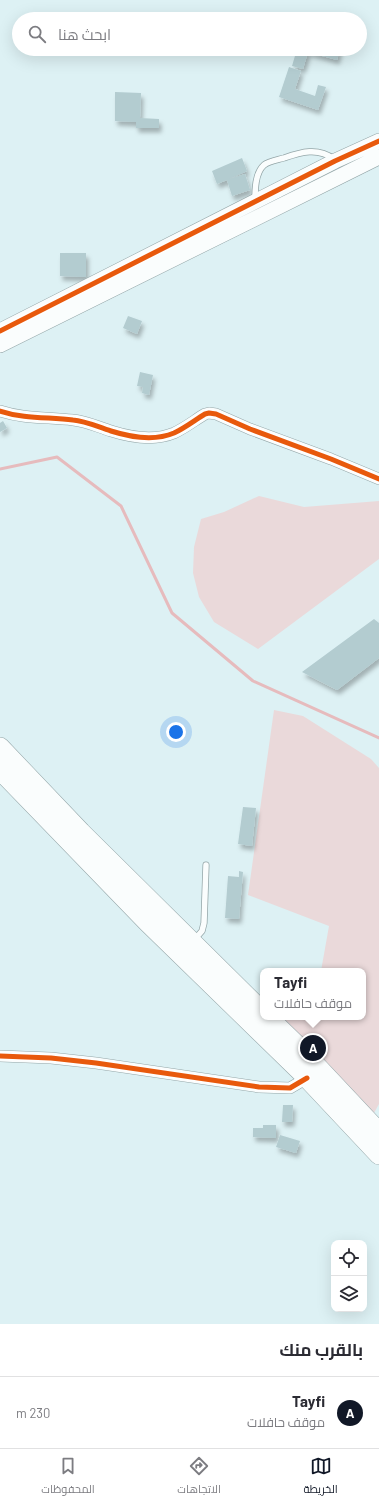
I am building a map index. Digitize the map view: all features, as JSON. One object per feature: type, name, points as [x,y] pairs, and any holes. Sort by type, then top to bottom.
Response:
[{"type":"highway","points":[[3,761],[81,832],[260,1009]]},
{"type":"highway","points":[[3,761],[147,922],[340,1111],[379,1155]]},
{"type":"highway","points":[[271,1020],[300,1048],[379,1132]]},
{"type":"street","points":[[0,331],[335,161],[379,141]]},
{"type":"street","points":[[0,345],[379,157]]},
{"type":"street","points":[[0,411],[27,417],[74,420],[93,424],[112,431],[145,437],[161,436],[173,433],[205,414],[216,414],[331,458],[379,479]]},
{"type":"street","points":[[0,1056],[51,1058],[96,1063],[259,1087],[290,1088],[307,1078]]},
{"type":"lane","points":[[255,202],[255,188],[259,172],[263,166],[270,162],[304,152],[323,153],[335,161]]},
{"type":"lane","points":[[192,943],[202,931],[204,923],[206,865]]},
{"type":"shaded area","points":[[259,496],[304,507],[379,501],[379,559],[258,649],[214,622],[199,597],[193,573],[194,547],[201,519],[224,512]]},
{"type":"shaded area","points":[[274,710],[303,716],[371,759],[379,768],[379,1104],[374,1113],[283,1020],[366,1020],[366,968],[322,968],[329,926],[248,895]]},
{"type":"building","points":[[295,56],[307,56],[303,69],[292,66]]},
{"type":"building","points":[[322,56],[338,56],[337,60]]},
{"type":"building","points":[[289,67],[301,71],[295,89],[315,96],[318,85],[326,87],[318,110],[279,97]]},
{"type":"building","points":[[115,92],[141,93],[140,118],[159,119],[159,128],[136,128],[136,122],[115,121]]},
{"type":"building","points":[[242,158],[247,171],[229,179],[245,174],[250,190],[232,196],[227,180],[217,184],[212,171]]},
{"type":"building","points":[[60,253],[86,253],[86,277],[60,276]]},
{"type":"building","points":[[128,316],[142,321],[137,334],[123,328]]},
{"type":"building","points":[[140,372],[153,375],[149,395],[142,393],[143,387],[137,386]]},
{"type":"building","points":[[3,421],[7,428],[0,432],[0,423]]},
{"type":"building","points":[[374,619],[379,623],[379,658],[337,690],[302,672]]},
{"type":"building","points":[[243,807],[256,808],[252,846],[238,844]]},
{"type":"building","points":[[239,871],[243,872],[239,919],[225,918],[228,876],[239,877]]},
{"type":"building","points":[[283,1105],[293,1105],[292,1122],[282,1122]]},
{"type":"building","points":[[263,1125],[276,1125],[276,1138],[253,1137],[253,1128],[263,1128]]},
{"type":"building","points":[[280,1135],[300,1141],[296,1153],[276,1147]]},
{"type":"waterway","points":[[0,469],[57,457],[121,506],[172,613],[253,681],[379,738]]},
{"type":"cycle path","points":[[0,331],[335,161],[379,141]]},
{"type":"cycle path","points":[[0,411],[27,417],[78,421],[126,435],[142,437],[159,437],[174,433],[205,414],[216,414],[250,429],[331,459],[379,479]]},
{"type":"cycle path","points":[[0,1056],[51,1058],[96,1063],[259,1087],[290,1088],[307,1078]]},
{"type":"place","name":"Tayfi","points":[[313,1048]]}]
